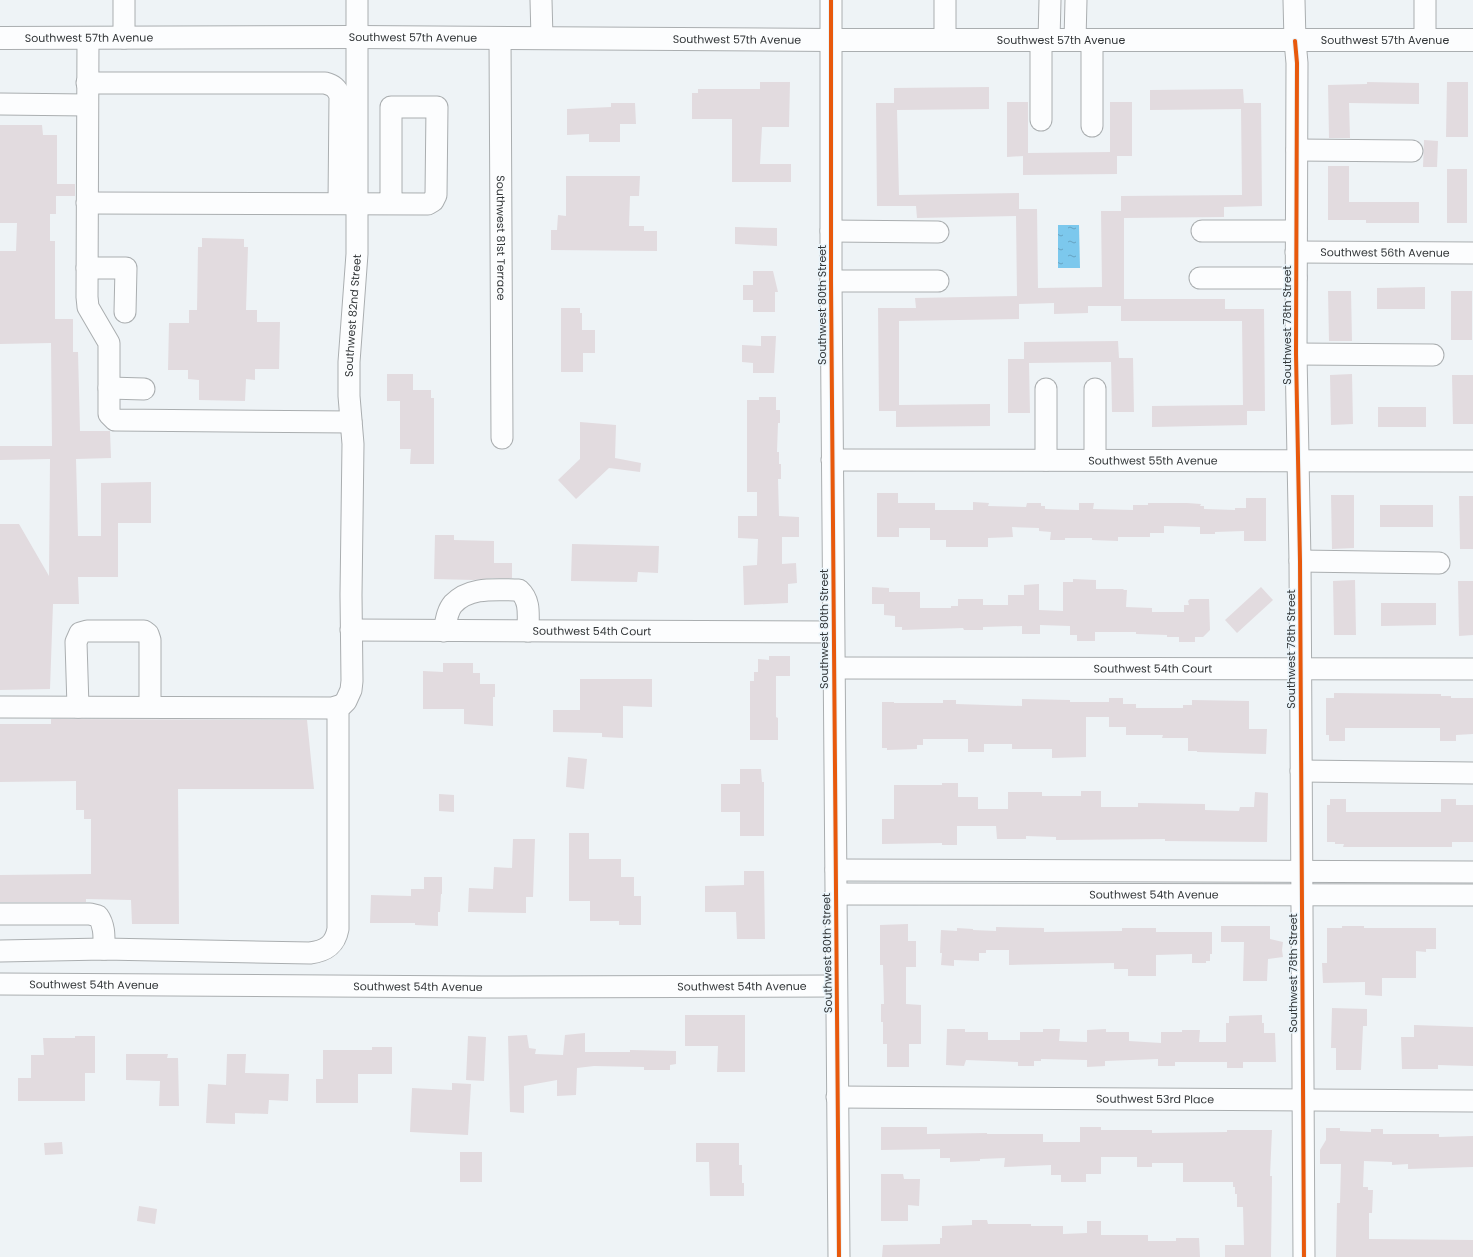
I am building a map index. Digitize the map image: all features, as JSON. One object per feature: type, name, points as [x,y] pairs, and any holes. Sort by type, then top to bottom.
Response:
[{"type":"main road","name":"Southwest 57th Avenue","points":[[0,38],[358,37],[831,40],[1473,40]]},
{"type":"street","points":[[124,0],[124,38]]},
{"type":"street","name":"Southwest 82nd Street","points":[[338,707],[346,701],[351,690],[353,444],[349,362],[356,269],[348,203],[358,37],[357,0]]},
{"type":"street","points":[[541,0],[542,38]]},
{"type":"street","name":"Southwest 80th Street","points":[[831,0],[833,632],[839,1257]]},
{"type":"street","points":[[945,0],[945,39]]},
{"type":"street","points":[[1041,120],[1045,40],[1050,0]]},
{"type":"street","points":[[1076,0],[1084,40],[1092,126]]},
{"type":"street","name":"Southwest 78th Street","points":[[1294,0],[1297,63],[1296,354],[1300,561],[1304,1257]]},
{"type":"street","points":[[1424,40],[1425,0]]},
{"type":"street","points":[[88,38],[87,297],[88,307],[109,343],[109,414],[115,420],[351,422]]},
{"type":"street","name":"Southwest 81st Terrace","points":[[500,38],[502,438]]},
{"type":"street","points":[[87,83],[181,82],[331,84],[336,88],[340,96],[348,203]]},
{"type":"street","points":[[0,104],[87,105]]},
{"type":"street","points":[[87,202],[428,204],[435,198],[437,107],[391,107],[391,203]]},
{"type":"street","points":[[1297,150],[1412,151]]},
{"type":"street","points":[[831,231],[938,232]]},
{"type":"street","points":[[1202,231],[1296,231]]},
{"type":"street","name":"Southwest 56th Avenue","points":[[1296,252],[1473,253]]},
{"type":"street","points":[[87,268],[126,268],[125,312]]},
{"type":"street","points":[[1200,278],[1296,278]]},
{"type":"street","points":[[831,281],[938,281]]},
{"type":"street","points":[[1296,354],[1434,355]]},
{"type":"street","points":[[109,388],[144,389]]},
{"type":"street","points":[[1046,389],[1046,460]]},
{"type":"street","points":[[1095,460],[1096,389]]},
{"type":"street","name":"Southwest 55th Avenue","points":[[832,460],[1473,461]]},
{"type":"street","points":[[1300,561],[1440,563]]},
{"type":"street","points":[[444,631],[448,615],[453,605],[469,593],[481,590],[519,590],[525,595],[528,604],[528,631]]},
{"type":"street","name":"Southwest 54th Court","points":[[351,630],[833,632]]},
{"type":"street","points":[[78,707],[76,642],[80,633],[87,631],[144,631],[148,634],[150,640],[150,706]]},
{"type":"street","name":"Southwest 54th Court","points":[[834,668],[1473,669]]},
{"type":"street","points":[[0,707],[338,707],[338,929],[332,945],[326,949],[310,953],[104,949],[0,951]]},
{"type":"street","points":[[1301,771],[1473,773]]},
{"type":"street","name":"Southwest 54th Avenue","points":[[836,870],[1473,872]]},
{"type":"street","name":"Southwest 54th Avenue","points":[[836,894],[1473,895]]},
{"type":"street","points":[[0,914],[90,914],[98,916],[102,921],[104,931],[104,949]]},
{"type":"street","name":"Southwest 54th Avenue","points":[[0,984],[467,987],[836,986]]},
{"type":"street","name":"Southwest 53rd Place","points":[[837,1097],[1473,1101]]},
{"type":"water","points":[[1058,225],[1079,225],[1080,268],[1058,268]]},
{"type":"building","points":[[760,82],[790,82],[789,127],[762,127],[760,164],[791,164],[791,182],[732,182],[732,119],[692,119],[692,93],[698,93],[698,89],[760,89]]},
{"type":"building","points":[[1367,82],[1419,83],[1419,104],[1349,103],[1350,138],[1329,138],[1328,85],[1367,84]]},
{"type":"building","points":[[1447,82],[1468,82],[1468,137],[1446,137]]},
{"type":"building","points":[[989,87],[989,109],[897,110],[899,195],[1019,193],[1019,209],[1037,209],[1038,288],[1102,287],[1101,211],[1121,211],[1121,196],[1242,195],[1241,109],[1150,110],[1150,90],[1243,89],[1244,103],[1261,103],[1262,206],[1224,207],[1224,217],[1124,218],[1124,299],[1225,299],[1225,309],[1264,309],[1265,411],[1247,411],[1247,425],[1152,427],[1152,406],[1243,405],[1242,321],[1121,321],[1121,306],[1088,306],[1088,313],[1054,314],[1054,303],[1019,304],[1019,319],[899,321],[899,405],[990,404],[990,426],[896,427],[896,411],[879,411],[878,308],[916,308],[915,298],[1017,296],[1016,216],[917,218],[916,206],[877,206],[876,103],[894,103],[894,88]]},
{"type":"building","points":[[1007,102],[1028,102],[1028,153],[1110,152],[1110,102],[1132,102],[1132,156],[1117,156],[1117,174],[1023,175],[1023,156],[1007,157]]},
{"type":"building","points":[[611,103],[635,103],[636,124],[620,124],[620,142],[589,142],[589,134],[567,135],[567,109],[611,107]]},
{"type":"building","points":[[0,125],[42,125],[43,135],[57,135],[57,184],[75,184],[75,196],[56,196],[56,214],[50,214],[50,241],[55,241],[55,319],[73,319],[73,352],[78,352],[80,431],[110,431],[111,458],[76,459],[78,536],[101,536],[101,483],[151,482],[151,523],[118,523],[118,577],[78,577],[79,604],[53,604],[50,689],[0,690],[0,524],[19,524],[49,576],[50,459],[0,460],[0,446],[52,446],[51,343],[0,344],[0,251],[16,251],[17,223],[0,223]]},
{"type":"building","points":[[1424,140],[1438,141],[1437,167],[1423,167]]},
{"type":"building","points":[[1328,166],[1349,166],[1349,202],[1419,202],[1419,223],[1366,223],[1366,220],[1328,220]]},
{"type":"building","points":[[1447,169],[1467,169],[1467,223],[1447,223]]},
{"type":"building","points":[[566,176],[640,176],[639,196],[630,196],[629,226],[644,226],[644,231],[657,231],[657,251],[551,250],[551,230],[557,230],[558,215],[566,216]]},
{"type":"building","points":[[735,227],[777,228],[777,246],[735,244]]},
{"type":"building","points":[[202,238],[244,239],[244,247],[248,247],[246,310],[257,310],[257,322],[280,322],[279,369],[255,369],[255,380],[246,379],[245,401],[199,400],[199,380],[188,379],[188,370],[168,370],[169,323],[189,323],[189,310],[197,310],[198,247],[202,247]]},
{"type":"building","points":[[753,271],[773,271],[778,292],[775,292],[775,312],[753,312],[753,300],[743,300],[743,285],[753,285]]},
{"type":"building","points":[[1425,287],[1425,309],[1377,309],[1377,288]]},
{"type":"building","points":[[1328,291],[1351,291],[1352,341],[1329,341]]},
{"type":"building","points":[[1451,291],[1472,291],[1472,340],[1451,340]]},
{"type":"building","points":[[561,308],[580,308],[580,313],[582,313],[582,330],[595,330],[595,353],[583,353],[583,372],[561,372]]},
{"type":"building","points":[[761,336],[776,336],[774,373],[753,373],[753,363],[742,362],[742,345],[761,346]]},
{"type":"building","points":[[1118,341],[1119,358],[1133,358],[1134,412],[1112,412],[1111,362],[1029,363],[1030,413],[1008,413],[1008,359],[1024,359],[1024,342]]},
{"type":"building","points":[[387,374],[413,374],[413,390],[431,390],[431,398],[434,398],[434,464],[410,464],[411,449],[400,449],[400,401],[387,401]]},
{"type":"building","points":[[1352,374],[1353,424],[1331,425],[1330,375]]},
{"type":"building","points":[[1452,375],[1473,375],[1473,424],[1453,424]]},
{"type":"building","points":[[759,397],[776,397],[776,410],[780,410],[777,452],[779,452],[779,464],[781,464],[781,479],[778,479],[779,516],[799,517],[799,537],[782,537],[782,564],[796,563],[797,583],[788,584],[788,603],[744,605],[743,566],[757,565],[758,539],[738,538],[738,516],[757,516],[757,492],[747,492],[747,400],[759,400]]},
{"type":"building","points":[[1378,407],[1426,407],[1426,427],[1378,427]]},
{"type":"building","points":[[580,422],[616,425],[615,458],[641,463],[640,472],[609,468],[576,499],[558,480],[580,459]]},
{"type":"building","points":[[877,493],[898,493],[898,503],[935,503],[935,510],[973,510],[973,502],[989,503],[988,506],[1026,507],[1027,503],[1041,503],[1041,506],[1045,506],[1045,509],[1079,510],[1079,503],[1094,503],[1093,509],[1133,510],[1133,505],[1148,505],[1148,503],[1187,503],[1201,504],[1200,506],[1204,506],[1204,509],[1235,510],[1235,508],[1246,508],[1246,498],[1266,498],[1266,541],[1244,541],[1244,531],[1200,534],[1200,527],[1164,526],[1164,533],[1150,533],[1150,537],[1118,537],[1118,541],[1092,540],[1092,538],[1065,538],[1065,540],[1050,540],[1051,532],[1039,531],[1039,528],[1012,527],[1013,537],[988,538],[988,547],[946,547],[946,540],[930,540],[930,528],[899,528],[899,537],[877,537]]},
{"type":"building","points":[[1331,495],[1354,495],[1354,548],[1332,549]]},
{"type":"building","points":[[1459,496],[1473,496],[1473,549],[1460,549]]},
{"type":"building","points":[[1380,505],[1433,505],[1433,527],[1380,527]]},
{"type":"building","points":[[435,535],[454,535],[454,540],[494,541],[494,563],[512,563],[512,578],[474,580],[434,579]]},
{"type":"building","points":[[572,544],[659,546],[658,573],[638,572],[637,582],[571,581]]},
{"type":"building","points":[[1073,579],[1096,580],[1096,589],[1127,590],[1126,607],[1152,608],[1152,612],[1184,612],[1184,605],[1189,605],[1188,601],[1190,599],[1209,599],[1210,630],[1203,637],[1195,637],[1195,642],[1179,642],[1179,637],[1136,634],[1136,632],[1095,632],[1095,641],[1077,641],[1077,635],[1070,635],[1070,626],[1040,625],[1040,634],[1022,634],[1022,626],[983,627],[983,630],[964,630],[963,628],[902,630],[902,627],[895,627],[895,616],[884,615],[884,604],[872,604],[872,587],[889,588],[889,592],[920,592],[920,608],[951,608],[951,606],[958,606],[958,599],[983,599],[983,605],[1008,605],[1008,595],[1024,595],[1024,585],[1039,584],[1039,610],[1063,611],[1063,582],[1073,582]]},
{"type":"building","points":[[1355,580],[1356,635],[1334,635],[1333,581]]},
{"type":"building","points":[[1458,581],[1473,581],[1473,635],[1459,636]]},
{"type":"building","points":[[1261,587],[1273,600],[1237,633],[1225,620]]},
{"type":"building","points":[[1381,603],[1436,603],[1436,625],[1381,626]]},
{"type":"building","points":[[769,656],[790,656],[790,676],[776,676],[776,717],[778,718],[778,740],[750,740],[750,681],[754,681],[754,672],[758,672],[758,659],[769,660]]},
{"type":"building","points":[[443,663],[473,663],[473,673],[480,673],[480,684],[495,684],[495,697],[493,697],[493,726],[464,724],[464,709],[423,709],[423,671],[443,672]]},
{"type":"building","points":[[580,679],[652,679],[652,707],[623,706],[623,738],[602,737],[602,733],[553,732],[553,710],[580,710]]},
{"type":"building","points":[[1334,693],[1441,694],[1441,696],[1451,696],[1451,698],[1473,698],[1473,734],[1456,735],[1456,741],[1440,741],[1440,728],[1345,728],[1345,741],[1329,741],[1329,735],[1326,735],[1326,698],[1334,698]]},
{"type":"building","points":[[1109,698],[1123,698],[1123,704],[1136,704],[1136,708],[1183,708],[1183,705],[1192,705],[1192,700],[1249,701],[1249,729],[1267,729],[1266,754],[1188,751],[1188,738],[1162,738],[1163,735],[1126,735],[1126,727],[1109,727],[1109,717],[1086,717],[1086,757],[1052,758],[1052,749],[1012,749],[1012,744],[984,744],[984,752],[968,752],[968,739],[923,739],[923,745],[917,745],[917,749],[887,750],[887,748],[882,748],[882,702],[943,703],[943,700],[956,700],[956,704],[1022,706],[1022,699],[1070,700],[1070,702],[1109,702]]},
{"type":"building","points":[[51,719],[307,720],[314,789],[178,789],[179,924],[132,924],[131,900],[86,899],[86,902],[0,902],[0,875],[91,874],[91,819],[84,819],[84,810],[76,810],[76,781],[0,782],[0,724],[51,724]]},
{"type":"building","points":[[568,757],[587,759],[584,789],[566,787]]},
{"type":"building","points":[[740,769],[761,769],[762,782],[764,782],[764,836],[740,836],[740,812],[721,812],[721,784],[740,784]]},
{"type":"building","points":[[942,783],[958,783],[958,797],[978,797],[978,809],[1008,809],[1008,792],[1042,792],[1042,796],[1081,796],[1081,791],[1101,791],[1101,807],[1138,807],[1138,803],[1205,804],[1205,810],[1239,811],[1240,807],[1254,807],[1255,792],[1268,793],[1267,842],[1165,841],[1165,839],[1056,840],[1056,837],[1026,836],[1026,839],[997,839],[996,826],[957,826],[957,845],[942,845],[942,843],[882,844],[882,819],[894,819],[894,785],[942,785]]},
{"type":"building","points":[[439,794],[454,795],[454,812],[439,811]]},
{"type":"building","points":[[1330,799],[1346,799],[1346,812],[1441,812],[1441,799],[1456,799],[1456,805],[1473,805],[1473,842],[1452,842],[1452,847],[1343,847],[1344,844],[1327,842],[1327,805],[1330,805]]},
{"type":"building","points":[[569,833],[589,833],[589,859],[621,859],[621,877],[634,877],[634,896],[641,896],[641,925],[619,925],[619,921],[590,921],[590,901],[569,901]]},
{"type":"building","points":[[513,839],[535,839],[533,897],[526,897],[526,913],[468,912],[469,888],[493,889],[494,867],[512,868]]},
{"type":"building","points":[[744,871],[764,871],[765,939],[737,939],[736,912],[705,912],[705,886],[744,885]]},
{"type":"building","points":[[424,877],[442,877],[442,894],[440,912],[438,912],[438,926],[415,925],[415,923],[370,923],[371,895],[411,896],[411,889],[424,889]]},
{"type":"building","points":[[908,924],[908,941],[916,941],[916,967],[906,967],[906,1004],[921,1005],[921,1044],[909,1044],[909,1067],[887,1067],[887,1044],[883,1044],[883,1022],[881,1022],[881,1004],[884,1004],[883,965],[880,965],[880,925]]},
{"type":"building","points":[[1221,926],[1270,926],[1270,939],[1283,942],[1283,957],[1268,959],[1267,981],[1243,981],[1244,942],[1221,942]]},
{"type":"building","points":[[1342,926],[1364,926],[1364,928],[1436,928],[1436,949],[1426,949],[1426,952],[1416,951],[1416,978],[1382,978],[1382,996],[1365,995],[1365,982],[1323,983],[1322,963],[1327,963],[1327,928],[1342,928]]},
{"type":"building","points":[[996,927],[1044,928],[1044,932],[1122,931],[1122,928],[1156,928],[1156,932],[1212,932],[1212,954],[1210,954],[1210,961],[1206,961],[1206,963],[1192,963],[1192,954],[1156,955],[1156,976],[1128,976],[1128,969],[1114,969],[1114,963],[1009,965],[1009,950],[986,950],[986,953],[979,953],[979,961],[954,960],[954,966],[941,965],[941,930],[957,931],[957,928],[996,931]]},
{"type":"building","points":[[1332,1008],[1367,1009],[1367,1026],[1363,1026],[1361,1070],[1336,1070],[1336,1048],[1331,1048]]},
{"type":"building","points":[[685,1015],[745,1015],[745,1072],[717,1072],[718,1046],[685,1046]]},
{"type":"building","points":[[1262,1015],[1264,1033],[1275,1033],[1276,1062],[1243,1062],[1243,1068],[1227,1068],[1227,1062],[1175,1062],[1175,1066],[1158,1066],[1158,1059],[1105,1061],[1105,1066],[1087,1067],[1087,1060],[1041,1059],[1041,1061],[1034,1061],[1034,1066],[1018,1066],[1018,1062],[966,1060],[964,1066],[946,1065],[947,1029],[965,1029],[965,1032],[988,1032],[988,1040],[1020,1040],[1020,1032],[1043,1032],[1043,1029],[1060,1029],[1059,1041],[1087,1042],[1087,1030],[1106,1029],[1106,1032],[1129,1032],[1129,1041],[1161,1043],[1161,1032],[1200,1030],[1199,1042],[1226,1042],[1226,1023],[1229,1023],[1229,1016]]},
{"type":"building","points":[[1414,1025],[1473,1027],[1473,1066],[1438,1065],[1438,1069],[1402,1069],[1401,1037],[1414,1037]]},
{"type":"building","points":[[585,1033],[585,1052],[630,1052],[630,1050],[676,1051],[676,1064],[670,1065],[670,1070],[644,1070],[644,1067],[594,1066],[577,1068],[576,1095],[557,1096],[557,1080],[524,1086],[524,1113],[510,1112],[508,1036],[527,1035],[529,1048],[536,1049],[535,1054],[563,1055],[565,1035]]},
{"type":"building","points":[[75,1036],[95,1036],[95,1073],[85,1073],[85,1101],[18,1101],[18,1078],[31,1078],[31,1055],[44,1055],[43,1038],[75,1038]]},
{"type":"building","points":[[468,1036],[486,1037],[484,1081],[466,1080]]},
{"type":"building","points":[[372,1047],[392,1047],[392,1074],[358,1074],[358,1103],[316,1103],[316,1079],[323,1079],[323,1050],[372,1050]]},
{"type":"building","points":[[126,1054],[168,1054],[167,1058],[178,1058],[179,1106],[159,1106],[160,1081],[126,1080]]},
{"type":"building","points":[[227,1054],[246,1054],[245,1073],[289,1074],[288,1101],[269,1100],[268,1114],[235,1113],[235,1124],[206,1123],[208,1084],[226,1085]]},
{"type":"building","points":[[452,1083],[471,1084],[468,1135],[410,1132],[412,1088],[452,1090]]},
{"type":"building","points":[[881,1127],[927,1127],[927,1134],[1043,1134],[1043,1142],[1080,1142],[1080,1127],[1101,1127],[1101,1130],[1152,1130],[1152,1133],[1272,1130],[1270,1176],[1272,1176],[1271,1257],[1225,1257],[1225,1245],[1244,1245],[1243,1207],[1237,1207],[1237,1194],[1235,1194],[1233,1182],[1183,1182],[1183,1163],[1152,1163],[1152,1167],[1137,1167],[1137,1157],[1101,1157],[1101,1174],[1086,1174],[1086,1182],[1061,1182],[1061,1175],[1051,1175],[1051,1165],[1004,1167],[1005,1158],[950,1162],[950,1158],[940,1158],[940,1149],[881,1150]]},
{"type":"building","points":[[1326,1128],[1340,1128],[1340,1131],[1371,1132],[1371,1129],[1383,1129],[1383,1134],[1439,1134],[1439,1137],[1473,1136],[1473,1167],[1408,1169],[1408,1164],[1392,1165],[1392,1162],[1364,1161],[1363,1187],[1368,1187],[1368,1190],[1373,1190],[1372,1213],[1369,1213],[1369,1239],[1473,1240],[1473,1257],[1336,1257],[1337,1203],[1340,1203],[1341,1164],[1320,1164],[1320,1150],[1326,1140]]},
{"type":"building","points":[[62,1142],[63,1154],[45,1155],[44,1143]]},
{"type":"building","points":[[696,1143],[739,1143],[739,1165],[742,1165],[744,1196],[710,1196],[709,1162],[696,1162]]},
{"type":"building","points":[[460,1152],[482,1152],[482,1182],[460,1182]]},
{"type":"building","points":[[881,1174],[903,1174],[904,1179],[920,1179],[919,1206],[908,1205],[908,1221],[881,1221]]},
{"type":"building","points":[[139,1206],[157,1209],[155,1224],[137,1221]]},
{"type":"building","points":[[972,1220],[987,1220],[988,1224],[1063,1226],[1063,1234],[1087,1233],[1087,1221],[1101,1221],[1101,1235],[1148,1235],[1148,1241],[1176,1241],[1176,1238],[1199,1238],[1200,1257],[882,1257],[883,1245],[940,1244],[940,1238],[942,1238],[942,1226],[972,1225]]},
{"type":"cycle path","points":[[831,0],[831,281],[839,1257]]},
{"type":"cycle path","points":[[1295,41],[1297,63],[1296,354],[1300,561],[1304,1257]]}]
